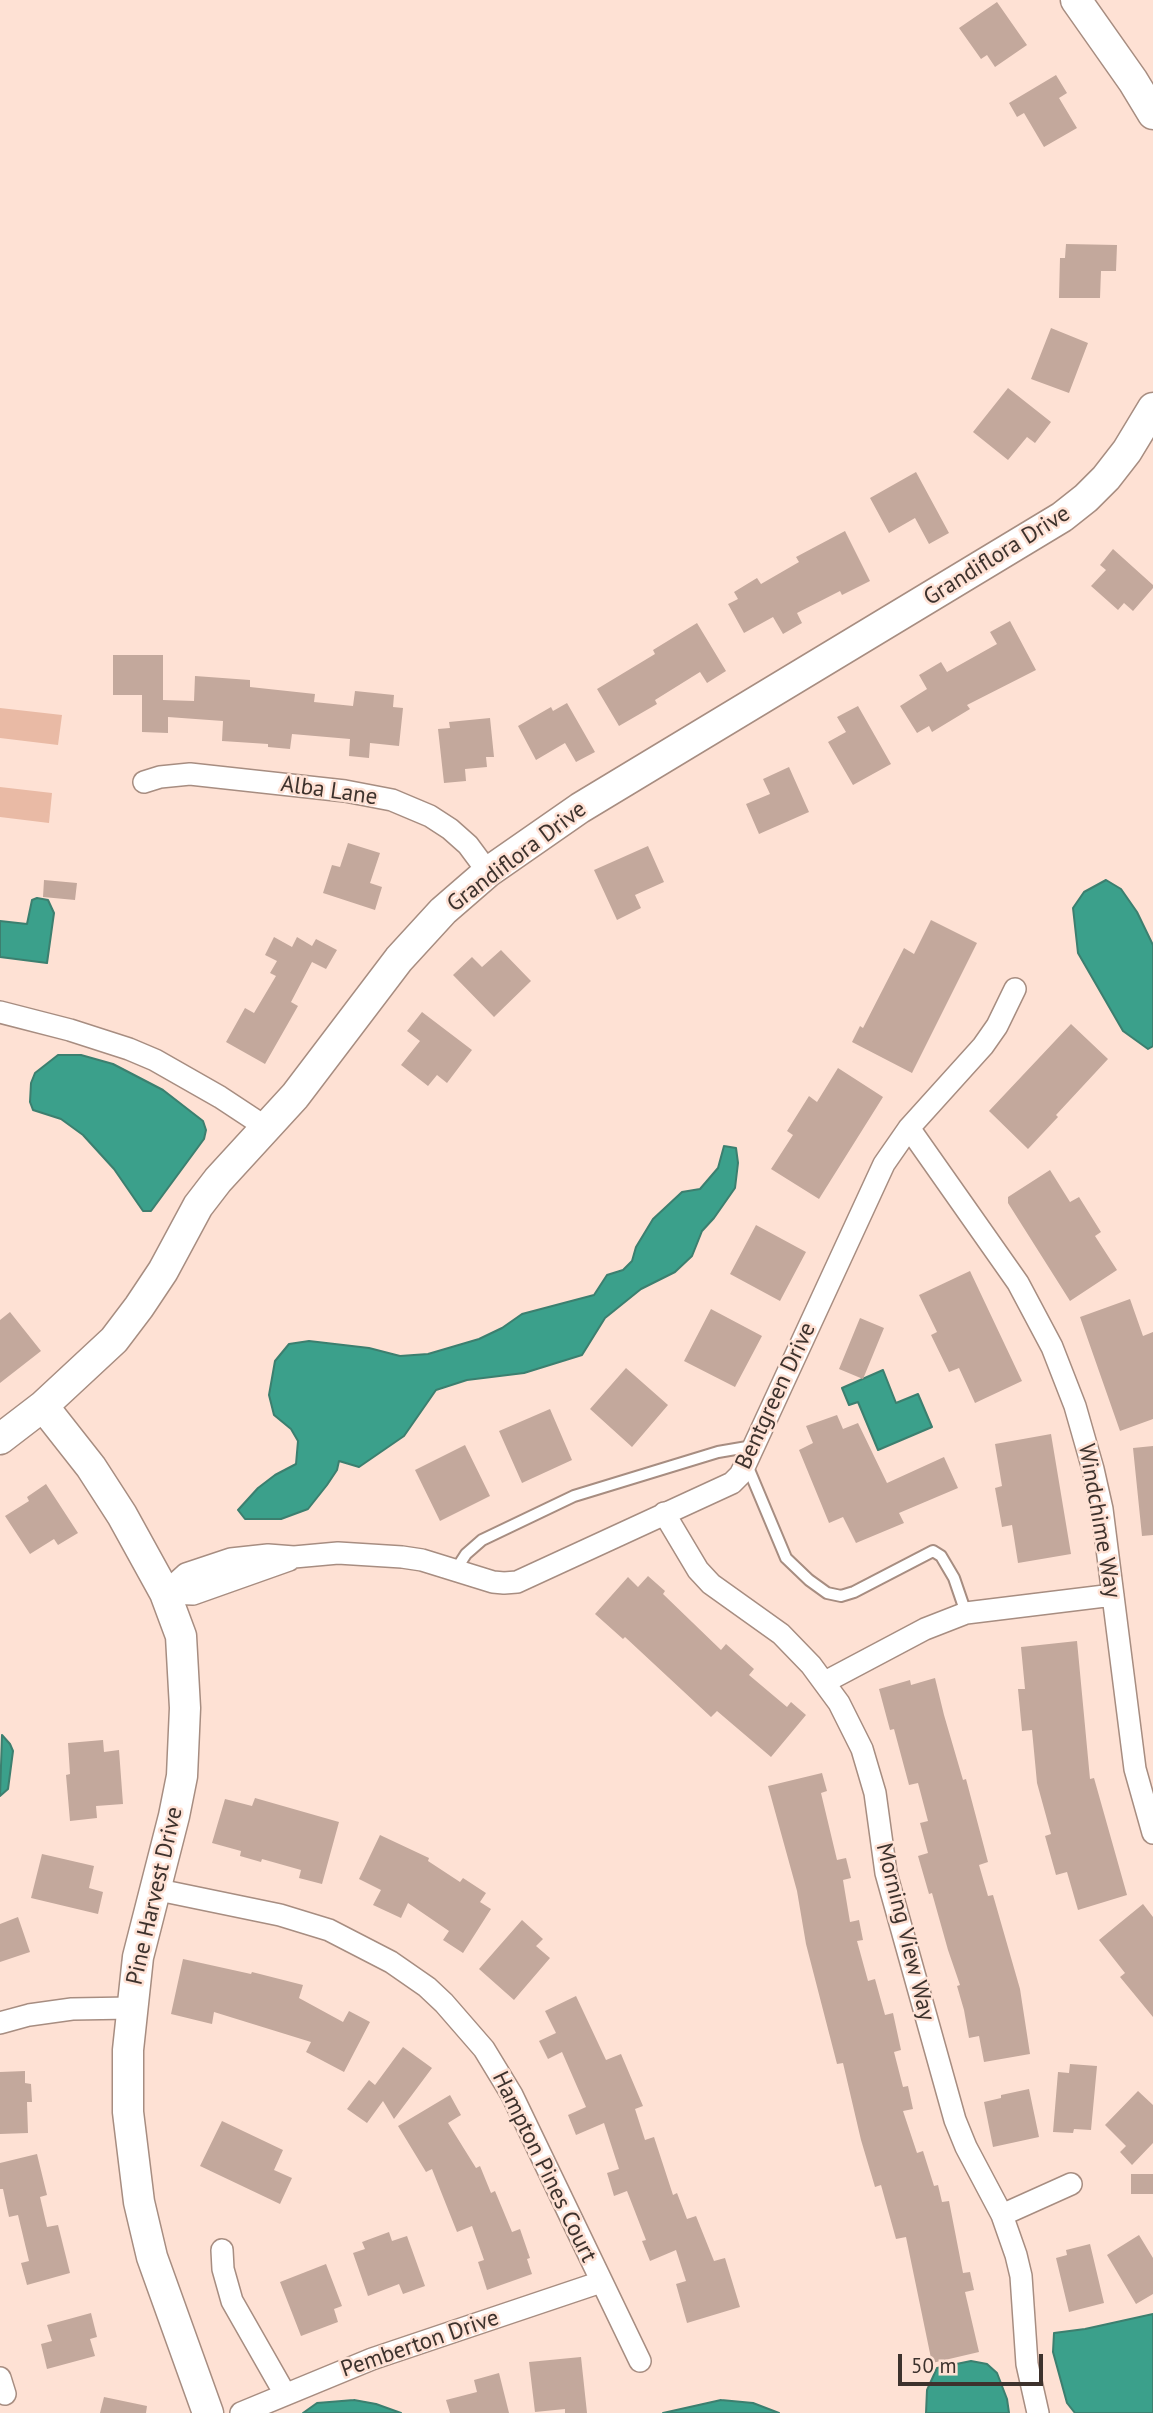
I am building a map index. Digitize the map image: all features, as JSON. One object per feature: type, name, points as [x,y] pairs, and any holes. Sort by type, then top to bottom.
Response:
[{"type":"street","points":[[1076,0],[1153,114]]},
{"type":"street","name":"Grandiflora Drive","points":[[0,1439],[43,1406],[114,1340],[163,1271],[198,1206],[322,1062],[399,959],[443,911],[488,872],[580,808],[1062,517],[1106,478],[1127,451],[1153,408]]},
{"type":"street","name":"Alba Lane","points":[[144,782],[160,777],[190,774],[345,791],[382,798],[430,816],[450,829],[468,845],[488,872]]},
{"type":"street","name":"Bentgreen Drive","points":[[165,1593],[193,1594],[285,1563],[294,1557],[338,1553],[422,1560],[493,1582],[517,1582],[664,1513],[723,1489],[740,1475],[884,1164],[909,1128],[983,1046],[997,1026],[1015,989]]},
{"type":"street","points":[[0,1012],[70,1030],[155,1060],[267,1128]]},
{"type":"street","name":"Windchime Way","points":[[909,1128],[1001,1255],[1052,1347],[1075,1406],[1093,1469],[1108,1545],[1135,1769],[1153,1833]]},
{"type":"street","name":"Pine Harvest Drive","points":[[43,1406],[109,1493],[165,1593],[181,1636],[185,1735],[177,1805],[138,1957],[131,2008],[128,2112],[139,2202],[163,2291],[208,2413]]},
{"type":"street","name":"Morning View Way","points":[[664,1513],[698,1570],[711,1584],[781,1634],[805,1657],[825,1682],[852,1727],[870,1770],[886,1873],[951,2107],[966,2147],[1002,2215],[1021,2276],[1027,2364],[1038,2413]]},
{"type":"street","points":[[825,1682],[925,1629],[966,1613],[1113,1595]]},
{"type":"street","name":"Hampton Pines Court","points":[[154,1889],[280,1915],[321,1927],[370,1950],[427,1987],[466,2026],[499,2071],[640,2361]]},
{"type":"street","points":[[0,2023],[61,2010],[131,2008]]},
{"type":"street","points":[[1002,2215],[1071,2184]]},
{"type":"street","points":[[222,2250],[223,2269],[232,2301],[285,2394]]},
{"type":"street","name":"Pemberton Drive","points":[[241,2413],[372,2359],[601,2282]]},
{"type":"lane","points":[[455,1571],[466,1554],[482,1540],[574,1496],[718,1452],[749,1454],[786,1558],[809,1580],[827,1593],[841,1596],[933,1552],[941,1556],[954,1578],[966,1613]]},
{"type":"shaded area","points":[[0,708],[62,715],[58,745],[0,738]]},
{"type":"shaded area","points":[[0,787],[52,793],[49,823],[0,817]]},
{"type":"water","points":[[1106,880],[1121,889],[1137,912],[1153,945],[1153,1046],[1148,1049],[1123,1031],[1078,953],[1073,908],[1084,892]]},
{"type":"water","points":[[32,900],[48,900],[54,913],[47,963],[0,957],[0,921],[27,924]]},
{"type":"water","points":[[58,1055],[81,1055],[113,1064],[163,1090],[203,1121],[206,1130],[204,1139],[151,1211],[143,1211],[114,1169],[83,1135],[61,1119],[33,1110],[30,1102],[31,1083],[35,1073]]},
{"type":"water","points":[[724,1146],[736,1148],[738,1163],[735,1188],[702,1231],[692,1256],[675,1272],[641,1289],[605,1318],[582,1355],[524,1373],[467,1380],[436,1390],[404,1436],[359,1467],[339,1461],[337,1470],[308,1509],[281,1519],[245,1519],[238,1510],[258,1488],[296,1464],[298,1441],[291,1429],[274,1415],[269,1395],[275,1361],[289,1344],[309,1341],[369,1348],[400,1356],[428,1354],[479,1339],[522,1314],[594,1295],[607,1275],[623,1270],[632,1261],[636,1247],[653,1219],[682,1192],[700,1189],[718,1168]]},
{"type":"water","points":[[883,1370],[896,1403],[918,1394],[932,1427],[878,1450],[858,1402],[849,1405],[842,1388]]},
{"type":"water","points":[[2,1735],[13,1751],[8,1789],[0,1796]]},
{"type":"water","points":[[1153,2314],[1153,2413],[1075,2413],[1067,2403],[1053,2352],[1054,2333]]},
{"type":"water","points":[[971,2361],[987,2364],[997,2373],[1007,2399],[1009,2413],[926,2413],[927,2390],[937,2368]]},
{"type":"water","points":[[354,2400],[401,2413],[303,2413],[317,2403]]},
{"type":"water","points":[[721,2400],[753,2403],[779,2413],[663,2413]]},
{"type":"building","points":[[997,2],[1027,45],[995,67],[987,55],[981,59],[959,28]]},
{"type":"building","points":[[1056,75],[1067,93],[1059,98],[1077,128],[1044,147],[1024,113],[1017,117],[1009,103]]},
{"type":"building","points":[[1066,244],[1117,245],[1116,271],[1101,271],[1100,298],[1059,298],[1060,258],[1065,258]]},
{"type":"building","points":[[1051,328],[1088,343],[1069,393],[1031,379]]},
{"type":"building","points":[[1008,388],[1051,422],[1035,443],[1027,437],[1008,460],[973,432]]},
{"type":"building","points":[[916,472],[949,533],[929,544],[915,518],[889,533],[870,498]]},
{"type":"building","points":[[845,531],[870,581],[842,595],[840,591],[797,613],[802,623],[783,634],[773,617],[744,633],[728,604],[738,599],[734,592],[757,578],[761,584],[799,562],[796,557]]},
{"type":"building","points":[[1113,549],[1153,585],[1133,611],[1124,603],[1118,610],[1091,586],[1106,570],[1100,565]]},
{"type":"building","points":[[1010,621],[1036,670],[967,705],[970,709],[932,732],[929,726],[917,733],[900,706],[927,689],[919,675],[941,662],[947,672],[997,644],[990,632]]},
{"type":"building","points":[[697,623],[726,671],[707,683],[700,672],[655,700],[657,704],[619,726],[597,689],[655,654],[653,650]]},
{"type":"building","points":[[113,655],[163,655],[163,700],[194,701],[195,676],[250,680],[250,687],[315,694],[314,702],[353,706],[355,691],[394,695],[393,707],[403,708],[399,746],[370,743],[369,758],[349,756],[350,739],[292,734],[290,749],[268,747],[268,744],[222,741],[223,721],[168,717],[168,733],[142,732],[142,695],[113,695]]},
{"type":"building","points":[[567,703],[595,752],[576,762],[565,743],[536,760],[518,726],[551,707],[553,711]]},
{"type":"building","points":[[858,706],[891,764],[853,785],[828,742],[846,732],[837,717]]},
{"type":"building","points":[[490,718],[494,757],[486,757],[487,767],[465,769],[466,781],[444,783],[438,729],[450,728],[449,722]]},
{"type":"building","points":[[789,767],[809,812],[759,834],[746,804],[770,794],[763,779]]},
{"type":"building","points":[[348,843],[380,853],[370,883],[382,887],[375,910],[323,893],[332,865],[340,867]]},
{"type":"building","points":[[648,846],[664,882],[635,895],[641,908],[617,920],[594,870]]},
{"type":"building","points":[[44,880],[77,883],[75,900],[43,897]]},
{"type":"building","points":[[931,920],[977,943],[912,1073],[852,1042],[860,1026],[863,1028],[904,948],[914,954]]},
{"type":"building","points":[[274,937],[292,947],[297,937],[312,946],[316,939],[337,950],[326,969],[312,962],[291,1002],[298,1006],[265,1064],[226,1042],[245,1008],[254,1013],[276,976],[270,973],[277,961],[265,955]]},
{"type":"building","points":[[501,950],[531,981],[494,1017],[453,975],[472,957],[482,967]]},
{"type":"building","points":[[422,1012],[472,1050],[447,1083],[437,1075],[428,1086],[401,1065],[420,1041],[407,1031]]},
{"type":"building","points":[[1071,1024],[1108,1059],[1028,1149],[989,1111]]},
{"type":"building","points":[[838,1068],[883,1097],[819,1199],[771,1169],[793,1135],[787,1131],[809,1096],[817,1102]]},
{"type":"building","points":[[1050,1170],[1070,1202],[1079,1197],[1101,1232],[1095,1236],[1117,1270],[1070,1301],[1008,1203],[1008,1197]]},
{"type":"building","points":[[756,1225],[806,1252],[780,1301],[730,1274]]},
{"type":"building","points":[[970,1271],[1022,1381],[975,1403],[959,1368],[949,1372],[931,1335],[937,1332],[919,1295]]},
{"type":"building","points":[[1130,1299],[1143,1336],[1153,1332],[1153,1419],[1120,1431],[1080,1317]]},
{"type":"building","points":[[711,1309],[762,1336],[735,1387],[684,1361]]},
{"type":"building","points":[[10,1312],[41,1351],[0,1383],[0,1320]]},
{"type":"building","points":[[860,1318],[884,1328],[863,1379],[839,1369]]},
{"type":"building","points":[[626,1368],[668,1405],[632,1447],[590,1409]]},
{"type":"building","points":[[550,1409],[572,1460],[522,1483],[499,1431]]},
{"type":"building","points":[[837,1415],[843,1429],[858,1423],[887,1483],[944,1457],[958,1488],[899,1513],[904,1523],[856,1543],[843,1517],[829,1523],[799,1450],[813,1443],[806,1426]]},
{"type":"building","points":[[1051,1434],[1071,1554],[1018,1563],[1012,1525],[1002,1527],[995,1488],[1002,1486],[995,1444]]},
{"type":"building","points":[[465,1445],[490,1496],[440,1521],[415,1470]]},
{"type":"building","points":[[1153,1446],[1153,1535],[1142,1536],[1133,1448]]},
{"type":"building","points":[[46,1484],[78,1533],[58,1545],[54,1539],[30,1554],[5,1516],[29,1501],[27,1497]]},
{"type":"building","points":[[648,1576],[721,1650],[726,1644],[754,1669],[749,1675],[787,1707],[791,1702],[806,1715],[771,1757],[717,1711],[711,1717],[625,1637],[623,1639],[595,1614],[628,1577],[638,1587]]},
{"type":"building","points":[[1077,1641],[1090,1779],[1094,1778],[1127,1895],[1078,1910],[1067,1872],[1056,1875],[1045,1836],[1051,1834],[1037,1783],[1032,1730],[1022,1731],[1018,1689],[1025,1689],[1021,1647]]},
{"type":"building","points":[[935,1678],[988,1862],[979,1865],[988,1896],[993,1895],[1020,1989],[1030,2054],[984,2062],[979,2036],[969,2038],[957,1986],[960,1985],[918,1856],[928,1853],[920,1823],[928,1821],[918,1783],[909,1785],[894,1729],[890,1730],[879,1689],[910,1680],[911,1685]]},
{"type":"building","points":[[103,1740],[104,1752],[119,1750],[123,1804],[96,1806],[97,1818],[70,1821],[66,1775],[70,1774],[68,1743]]},
{"type":"building","points":[[822,1773],[827,1791],[821,1793],[837,1860],[846,1858],[851,1878],[843,1880],[850,1922],[859,1920],[863,1940],[857,1941],[868,1981],[875,1979],[885,2015],[893,2013],[901,2050],[894,2052],[903,2087],[908,2086],[913,2109],[903,2111],[917,2153],[923,2151],[934,2186],[938,2185],[942,2202],[949,2201],[963,2273],[970,2272],[974,2290],[965,2292],[979,2352],[932,2363],[906,2237],[896,2239],[881,2185],[875,2187],[843,2063],[837,2064],[806,1944],[797,1891],[768,1786]]},
{"type":"building","points":[[255,1798],[339,1822],[322,1884],[299,1878],[301,1870],[240,1856],[241,1851],[212,1843],[225,1799],[252,1806]]},
{"type":"building","points":[[380,1835],[429,1858],[428,1861],[460,1882],[463,1878],[486,1893],[480,1902],[491,1909],[463,1953],[443,1940],[449,1931],[408,1903],[401,1918],[373,1905],[381,1890],[359,1879]]},
{"type":"building","points":[[42,1854],[94,1866],[89,1888],[103,1892],[98,1914],[31,1898]]},
{"type":"building","points":[[1143,1904],[1153,1917],[1153,2017],[1120,1977],[1125,1973],[1099,1940]]},
{"type":"building","points":[[18,1917],[30,1952],[0,1962],[0,1924]]},
{"type":"building","points":[[522,1920],[543,1939],[536,1946],[550,1958],[514,2000],[479,1969]]},
{"type":"building","points":[[183,1959],[303,1985],[299,1998],[343,2022],[349,2011],[370,2022],[344,2072],[306,2052],[311,2042],[214,2012],[212,2024],[171,2014]]},
{"type":"building","points":[[576,1996],[606,2060],[621,2054],[643,2106],[635,2109],[645,2140],[654,2137],[673,2195],[677,2193],[687,2219],[696,2216],[714,2261],[725,2258],[740,2307],[687,2323],[676,2284],[686,2281],[676,2250],[650,2261],[642,2241],[646,2240],[627,2191],[614,2196],[607,2173],[619,2169],[604,2123],[576,2135],[568,2115],[586,2107],[562,2052],[548,2059],[539,2041],[556,2033],[545,2011]]},
{"type":"building","points":[[403,2047],[432,2068],[394,2119],[383,2101],[367,2123],[347,2109],[369,2080],[375,2085]]},
{"type":"building","points":[[1070,2064],[1097,2066],[1091,2130],[1053,2132],[1058,2072],[1069,2073]]},
{"type":"building","points":[[25,2071],[25,2083],[31,2084],[32,2102],[27,2102],[28,2133],[0,2134],[0,2072]]},
{"type":"building","points":[[1029,2089],[1039,2137],[993,2147],[984,2102]]},
{"type":"building","points":[[1138,2091],[1153,2105],[1153,2143],[1132,2165],[1120,2152],[1126,2146],[1105,2125]]},
{"type":"building","points":[[450,2095],[461,2115],[448,2123],[476,2168],[480,2166],[491,2193],[495,2191],[512,2232],[520,2229],[530,2258],[527,2259],[532,2274],[487,2290],[478,2262],[484,2260],[472,2226],[457,2232],[432,2169],[426,2172],[398,2126]]},
{"type":"building","points":[[222,2121],[283,2150],[274,2170],[292,2178],[280,2204],[200,2166]]},
{"type":"building","points":[[37,2154],[47,2195],[40,2197],[47,2227],[58,2225],[70,2273],[27,2285],[21,2263],[29,2261],[18,2215],[9,2217],[3,2189],[0,2189],[0,2163]]},
{"type":"building","points":[[1131,2174],[1153,2174],[1153,2194],[1131,2194]]},
{"type":"building","points":[[389,2232],[392,2241],[407,2236],[425,2286],[403,2294],[399,2284],[368,2296],[353,2253],[365,2249],[362,2242]]},
{"type":"building","points":[[1139,2235],[1153,2258],[1153,2294],[1136,2304],[1107,2255]]},
{"type":"building","points":[[1090,2244],[1104,2303],[1069,2312],[1056,2258],[1067,2255],[1066,2250]]},
{"type":"building","points":[[326,2264],[342,2306],[334,2309],[338,2322],[301,2336],[280,2282]]},
{"type":"building","points":[[91,2313],[97,2337],[90,2339],[95,2356],[47,2369],[41,2344],[52,2341],[47,2325]]},
{"type":"building","points":[[581,2357],[587,2413],[565,2413],[565,2409],[535,2412],[529,2362]]},
{"type":"building","points":[[499,2373],[509,2413],[450,2413],[446,2400],[477,2392],[474,2380]]},
{"type":"building","points":[[104,2397],[147,2406],[146,2413],[100,2413]]}]
